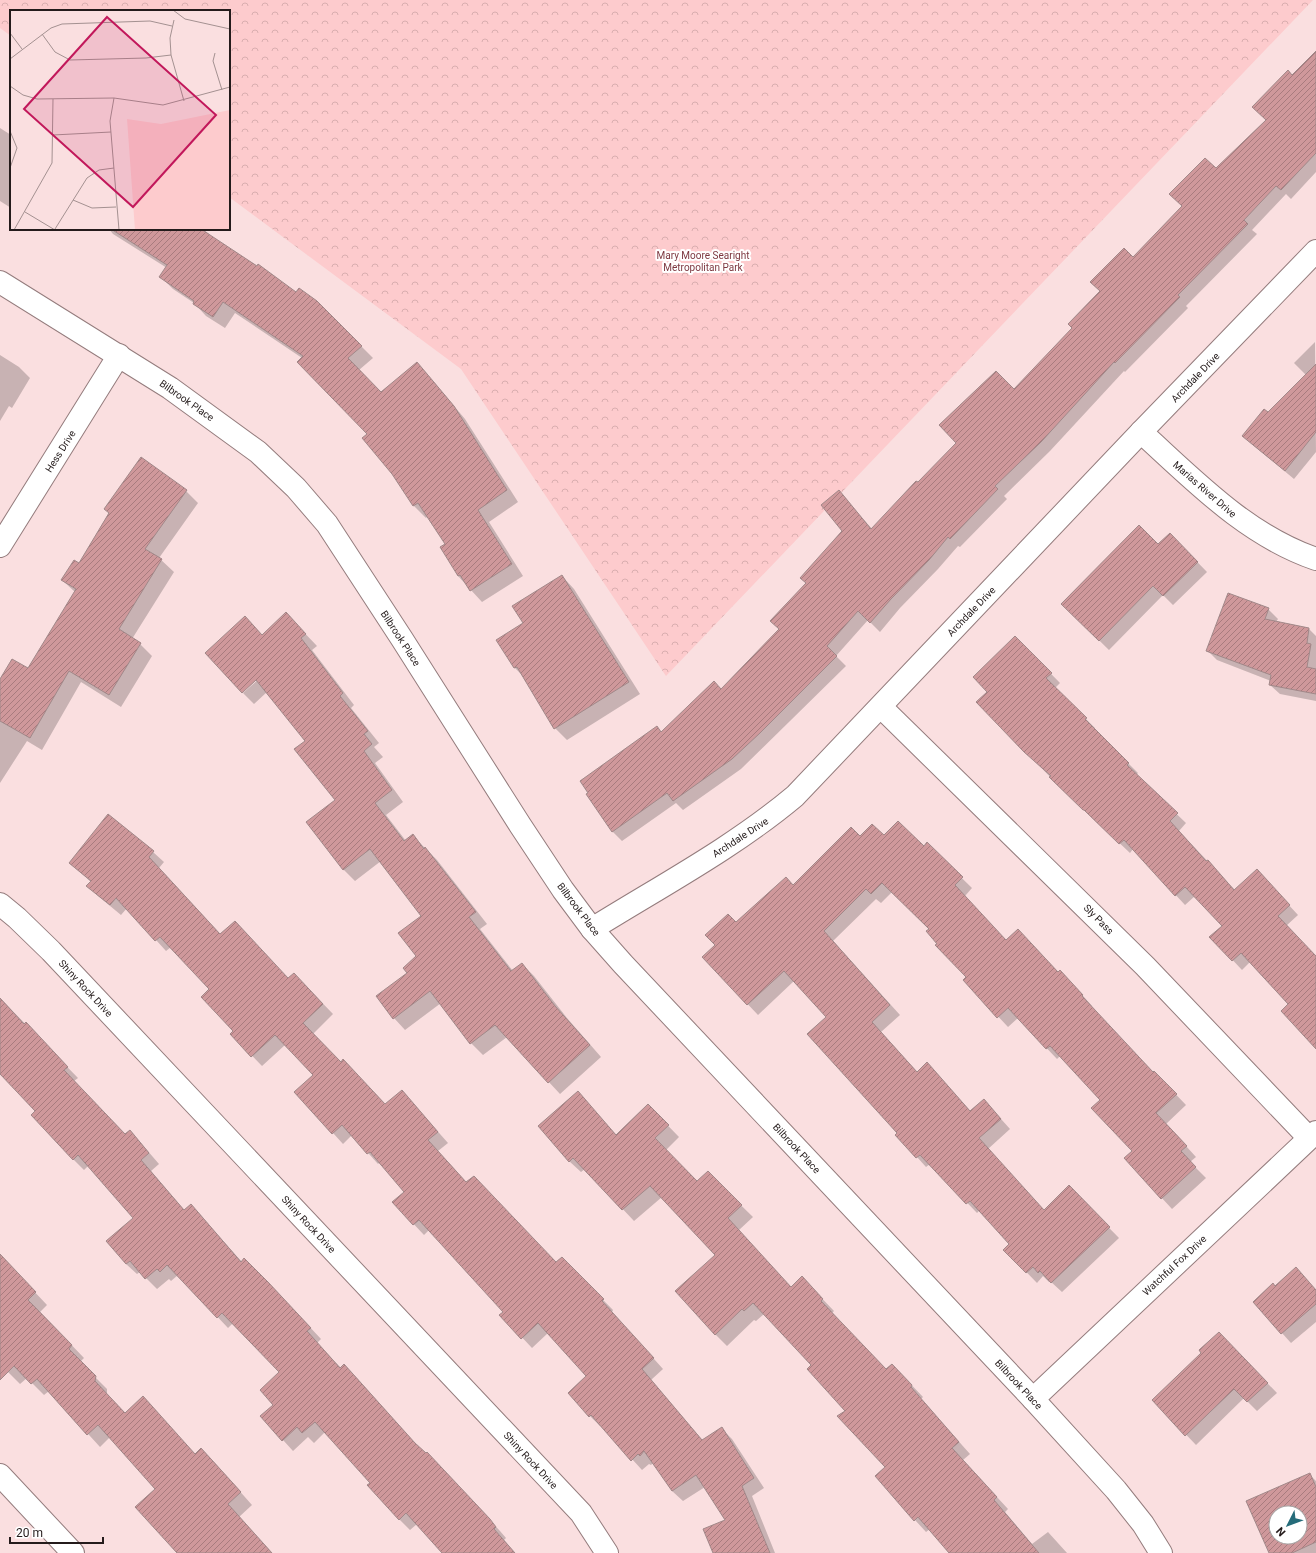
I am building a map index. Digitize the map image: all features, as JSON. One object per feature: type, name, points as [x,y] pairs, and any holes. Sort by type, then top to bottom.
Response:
[{"type":"street","name":"Archdale Drive","points":[[592,929],[712,856],[769,818],[795,796],[1141,432],[1316,251]]},
{"type":"street","name":"Bilbrook Place","points":[[0,282],[170,388],[258,452],[296,488],[327,524],[520,825],[592,929],[623,964],[1033,1399],[1116,1490],[1143,1524],[1161,1553]]},
{"type":"street","name":"Hess Drive","points":[[0,546],[119,355]]},
{"type":"street","name":"Marias River Drive","points":[[1141,432],[1221,505],[1265,536],[1304,555],[1316,559]]},
{"type":"street","name":"Sly Pass","points":[[881,707],[1140,960],[1312,1135]]},
{"type":"street","name":"Shiny Rock Drive","points":[[0,904],[17,918],[51,951],[570,1501],[581,1513],[607,1553]]},
{"type":"street","name":"Watchful Fox Drive","points":[[1033,1399],[1312,1135]]},
{"type":"street","points":[[0,1475],[73,1553]]},
{"type":"green space","name":"Mary Moore Searight Metropolitan Park","points":[[0,0],[1313,0],[666,676],[461,369],[230,198],[230,10],[10,10],[10,35],[0,28]]},
{"type":"building","points":[[1316,51],[1316,153],[1281,190],[1276,186],[1244,220],[1248,224],[1178,295],[1180,297],[1115,363],[1114,362],[1041,442],[995,486],[998,489],[950,539],[948,537],[929,560],[870,623],[858,611],[827,646],[837,656],[760,733],[732,759],[673,801],[667,793],[612,832],[586,794],[588,793],[580,781],[657,726],[661,732],[714,681],[721,689],[779,629],[770,621],[806,583],[800,578],[842,531],[821,505],[839,490],[871,529],[916,481],[918,482],[956,443],[939,425],[996,371],[1014,389],[1072,328],[1068,324],[1100,291],[1090,282],[1124,248],[1133,257],[1182,206],[1169,194],[1205,158],[1216,168],[1266,120],[1252,107],[1288,70],[1292,75]]},
{"type":"building","points":[[113,230],[203,230],[257,266],[258,264],[296,292],[299,288],[317,301],[362,346],[348,358],[381,392],[417,362],[454,406],[507,490],[478,510],[512,564],[470,591],[460,575],[458,576],[440,547],[445,544],[418,503],[413,506],[392,474],[362,438],[367,434],[297,362],[303,356],[223,302],[213,317],[193,304],[194,301],[159,277],[167,265]]},
{"type":"building","points":[[1316,364],[1316,432],[1285,471],[1242,436],[1264,409],[1268,412]]},
{"type":"building","points":[[141,457],[187,490],[145,549],[162,559],[119,629],[141,643],[109,695],[69,671],[30,738],[0,721],[0,679],[12,659],[28,668],[76,589],[61,580],[74,560],[79,563],[109,513],[104,509]]},
{"type":"building","points":[[1139,525],[1158,544],[1170,533],[1198,562],[1163,596],[1153,586],[1099,641],[1061,604]]},
{"type":"building","points":[[562,575],[629,682],[554,729],[517,667],[514,668],[496,640],[523,623],[512,606]]},
{"type":"building","points":[[1228,593],[1269,608],[1265,619],[1309,628],[1307,643],[1311,644],[1307,667],[1316,669],[1316,694],[1269,685],[1271,675],[1206,651]]},
{"type":"building","points":[[286,612],[306,634],[301,638],[343,693],[340,696],[368,731],[364,734],[372,744],[364,751],[392,790],[375,803],[404,841],[413,834],[424,849],[425,847],[476,912],[469,917],[511,971],[522,963],[555,1006],[590,1045],[548,1083],[495,1025],[470,1044],[430,991],[393,1019],[376,996],[407,973],[403,968],[416,956],[398,933],[421,916],[370,849],[343,870],[306,822],[335,800],[294,749],[305,741],[256,680],[242,693],[205,653],[245,616],[262,635]]},
{"type":"building","points":[[1015,636],[1052,673],[1046,678],[1087,718],[1085,719],[1129,763],[1127,765],[1178,813],[1170,821],[1206,861],[1208,860],[1234,890],[1257,869],[1290,905],[1278,916],[1316,956],[1316,1049],[1281,1011],[1288,1004],[1241,953],[1232,961],[1209,937],[1222,926],[1185,887],[1175,896],[1124,840],[1119,844],[1049,777],[1051,776],[1024,752],[976,702],[987,692],[973,677]]},
{"type":"building","points":[[108,814],[154,851],[149,857],[220,934],[235,921],[288,978],[294,973],[323,1004],[303,1023],[341,1062],[343,1059],[385,1104],[402,1090],[438,1132],[428,1140],[466,1182],[474,1176],[556,1262],[562,1257],[604,1299],[602,1301],[654,1358],[642,1369],[702,1440],[722,1427],[754,1478],[742,1486],[770,1553],[713,1553],[703,1529],[725,1520],[696,1475],[672,1491],[644,1451],[640,1456],[638,1454],[631,1461],[591,1415],[589,1417],[568,1393],[586,1376],[538,1323],[521,1339],[499,1315],[503,1312],[419,1220],[413,1225],[392,1202],[404,1192],[370,1152],[367,1154],[342,1125],[332,1134],[294,1092],[313,1075],[275,1035],[251,1057],[230,1034],[233,1031],[201,997],[209,989],[160,937],[155,941],[116,898],[110,905],[86,886],[91,881],[69,863]]},
{"type":"building","points":[[898,821],[924,846],[927,842],[963,877],[955,885],[1006,940],[1018,929],[1058,972],[1060,970],[1083,995],[1082,996],[1153,1072],[1154,1071],[1177,1094],[1156,1113],[1187,1146],[1181,1151],[1196,1167],[1161,1199],[1124,1158],[1132,1151],[1091,1108],[1100,1100],[1050,1046],[1046,1049],[1008,1008],[997,1018],[963,980],[966,977],[935,945],[937,944],[926,931],[929,929],[882,883],[871,894],[866,889],[824,931],[890,1005],[872,1022],[917,1072],[927,1062],[970,1111],[984,1099],[1001,1119],[979,1138],[1044,1210],[1069,1185],[1110,1227],[1051,1283],[1040,1271],[1038,1273],[1033,1267],[1026,1273],[1003,1250],[1009,1244],[970,1201],[966,1204],[920,1155],[916,1158],[895,1135],[897,1133],[807,1034],[826,1017],[784,971],[747,1005],[702,957],[715,945],[705,935],[728,914],[736,922],[786,877],[793,885],[851,827],[860,836],[872,824],[884,835]]},
{"type":"building","points":[[0,998],[24,1024],[26,1022],[68,1067],[64,1070],[125,1134],[130,1130],[149,1153],[141,1160],[184,1210],[191,1204],[241,1262],[244,1258],[268,1282],[311,1328],[307,1331],[340,1368],[344,1364],[415,1443],[426,1453],[427,1452],[490,1519],[496,1527],[494,1529],[515,1553],[442,1553],[406,1513],[399,1520],[367,1485],[370,1483],[315,1422],[302,1433],[297,1427],[282,1441],[260,1416],[273,1405],[260,1390],[279,1372],[222,1313],[217,1318],[167,1265],[160,1272],[157,1269],[145,1279],[130,1261],[126,1264],[106,1241],[133,1218],[78,1155],[73,1160],[31,1115],[35,1111],[0,1074]]},
{"type":"building","points":[[578,1091],[616,1135],[648,1104],[669,1125],[655,1138],[697,1181],[708,1171],[742,1205],[728,1218],[791,1287],[802,1276],[823,1299],[821,1301],[886,1369],[892,1364],[912,1385],[911,1387],[959,1442],[952,1448],[997,1497],[994,1500],[1039,1553],[949,1553],[918,1517],[914,1521],[875,1476],[885,1467],[837,1416],[845,1411],[807,1369],[811,1365],[753,1303],[744,1311],[742,1309],[715,1335],[675,1291],[715,1255],[650,1186],[622,1210],[573,1158],[569,1162],[538,1126]]},
{"type":"building","points":[[0,1254],[36,1292],[28,1300],[72,1345],[69,1349],[96,1376],[95,1381],[125,1413],[143,1396],[195,1454],[201,1448],[241,1492],[228,1504],[272,1553],[177,1553],[135,1507],[155,1489],[98,1425],[87,1435],[37,1379],[31,1384],[14,1366],[0,1380]]},
{"type":"building","points":[[1296,1267],[1316,1290],[1316,1304],[1281,1334],[1253,1302],[1273,1283],[1275,1286]]},
{"type":"building","points":[[1219,1332],[1268,1383],[1247,1402],[1234,1389],[1185,1436],[1152,1400],[1201,1353],[1199,1350]]},
{"type":"building","points":[[1310,1473],[1316,1487],[1316,1542],[1292,1553],[1269,1553],[1246,1501]]}]
